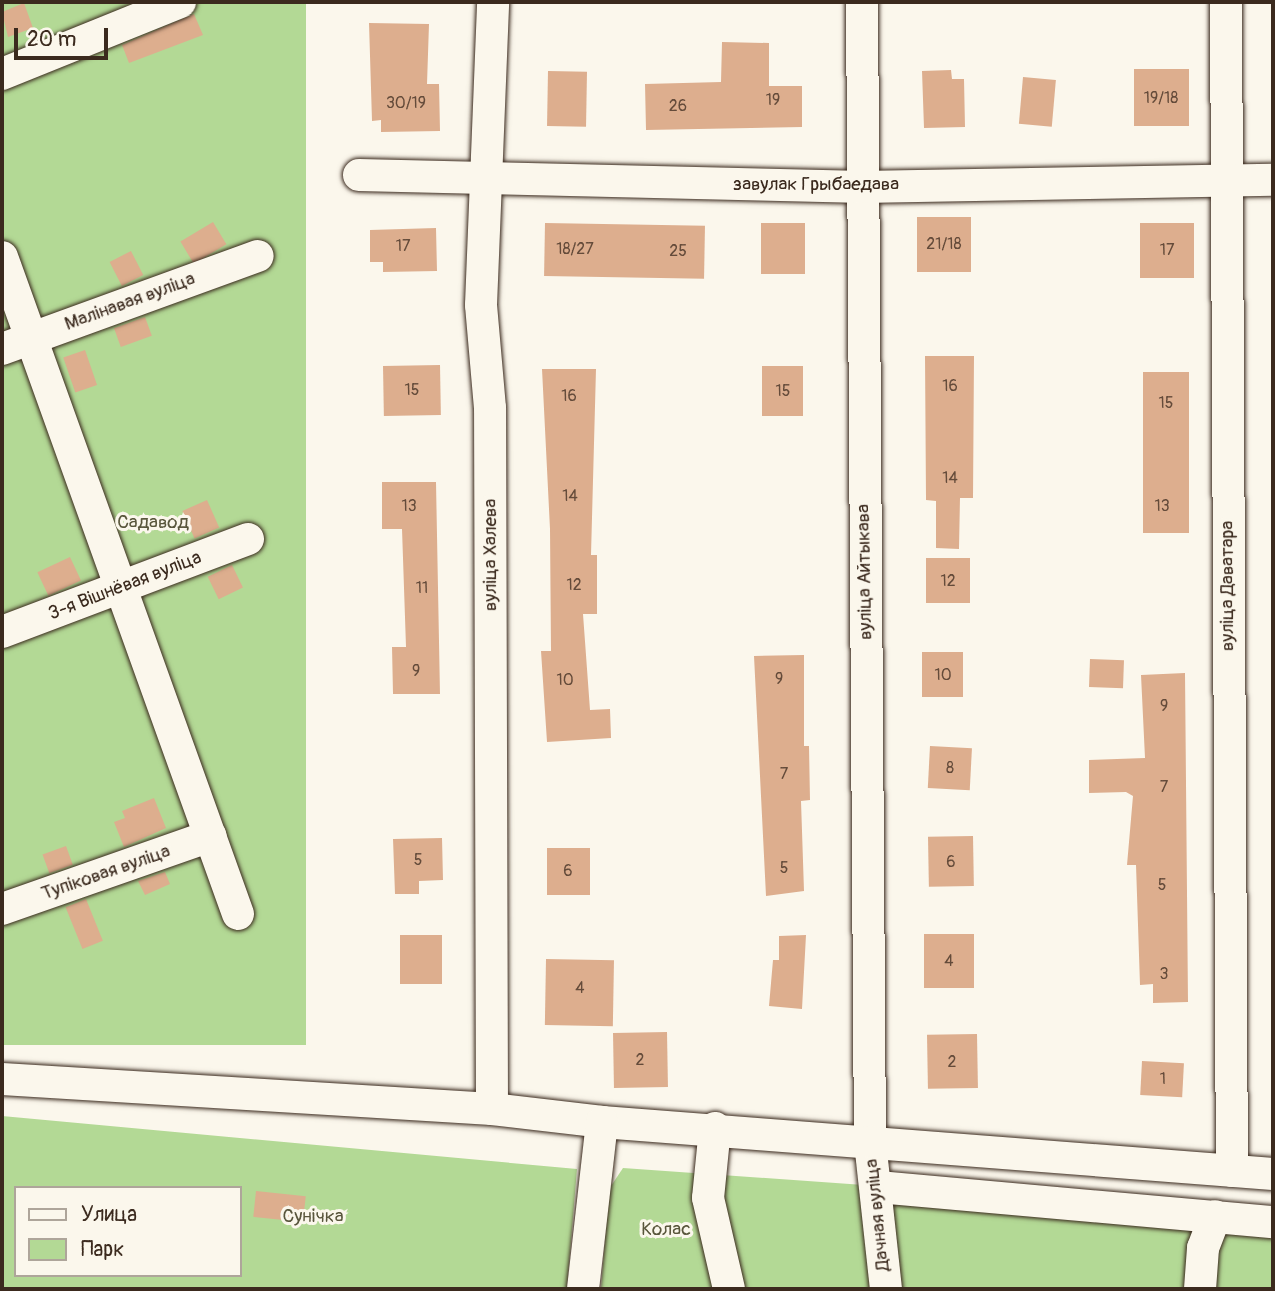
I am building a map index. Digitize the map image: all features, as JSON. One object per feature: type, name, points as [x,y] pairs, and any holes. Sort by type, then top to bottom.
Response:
[{"type":"street","points":[[2,74],[180,2]]},
{"type":"street","name":"вуліца Халева","points":[[492,1109],[490,408],[481,305],[493,2]]},
{"type":"street","name":"вуліца Айтыкава","points":[[862,2],[861,187],[870,1142]]},
{"type":"street","name":"вуліца Даватара","points":[[1226,2],[1232,1171]]},
{"type":"street","name":"завулак Грыбаедава","points":[[359,175],[488,181],[861,187],[1273,180]]},
{"type":"street","points":[[2,257],[16,343],[118,589],[238,914]]},
{"type":"street","name":"Малінавая вуліца","points":[[16,343],[258,257]]},
{"type":"street","name":"3-я Вішнёвая вуліца","points":[[2,632],[248,539]]},
{"type":"street","name":"Тупіковая вуліца","points":[[2,909],[211,836]]},
{"type":"street","points":[[2,1079],[492,1109],[602,1122],[715,1128],[1273,1174]]},
{"type":"street","points":[[583,1289],[602,1122]]},
{"type":"street","points":[[715,1128],[708,1198],[729,1289]]},
{"type":"street","name":"Дачная вуліца","points":[[870,1142],[878,1187],[886,1289]]},
{"type":"street","points":[[878,1187],[1273,1222]]},
{"type":"street","points":[[1200,1289],[1203,1248],[1215,1216]]},
{"type":"green space","name":"Садавод","points":[[2,2],[306,2],[306,1045],[2,1045]]},
{"type":"green space","name":"Сунічка","points":[[2,1116],[577,1169],[567,1289],[2,1289]]},
{"type":"green space","name":"Колас","points":[[623,1168],[1273,1214],[1273,1289],[601,1289],[609,1189]]},
{"type":"building","points":[[24,3],[33,28],[8,37],[2,12]]},
{"type":"building","points":[[194,14],[203,35],[129,63],[122,45]]},
{"type":"building","points":[[369,23],[429,24],[427,84],[439,84],[440,131],[381,132],[381,120],[372,121]]},
{"type":"building","points":[[722,42],[769,43],[769,86],[802,86],[802,127],[646,130],[645,84],[721,82]]},
{"type":"building","points":[[1134,69],[1189,69],[1189,126],[1134,126]]},
{"type":"building","points":[[951,70],[952,79],[964,79],[965,127],[924,128],[922,71]]},
{"type":"building","points":[[548,71],[587,72],[586,127],[547,126]]},
{"type":"building","points":[[1023,77],[1056,80],[1052,127],[1019,124]]},
{"type":"building","points":[[917,217],[971,217],[971,272],[917,272]]},
{"type":"building","points":[[213,222],[226,244],[194,264],[180,242]]},
{"type":"building","points":[[545,223],[705,226],[704,279],[544,276]]},
{"type":"building","points":[[761,223],[805,223],[805,274],[761,274]]},
{"type":"building","points":[[1140,223],[1194,223],[1194,278],[1140,278]]},
{"type":"building","points":[[436,228],[437,271],[383,272],[383,262],[370,262],[370,230]]},
{"type":"building","points":[[131,251],[143,275],[122,286],[110,262]]},
{"type":"building","points":[[145,317],[152,336],[121,347],[114,328]]},
{"type":"building","points":[[85,350],[97,385],[75,392],[63,357]]},
{"type":"building","points":[[925,356],[974,356],[973,498],[960,498],[959,549],[936,548],[936,501],[926,500]]},
{"type":"building","points":[[440,365],[441,415],[384,416],[383,366]]},
{"type":"building","points":[[762,366],[803,366],[803,416],[762,416]]},
{"type":"building","points":[[542,369],[596,369],[591,555],[597,555],[597,614],[583,614],[590,710],[610,709],[611,738],[547,742],[541,651],[551,651],[550,529]]},
{"type":"building","points":[[1143,372],[1189,372],[1189,533],[1143,533]]},
{"type":"building","points":[[382,482],[436,482],[440,694],[393,694],[392,647],[406,647],[402,529],[382,529]]},
{"type":"building","points":[[207,500],[219,527],[195,538],[182,511]]},
{"type":"building","points":[[70,557],[81,581],[48,596],[37,572]]},
{"type":"building","points":[[926,558],[970,558],[970,603],[926,603]]},
{"type":"building","points":[[232,565],[243,587],[219,599],[208,577]]},
{"type":"building","points":[[922,652],[963,652],[963,697],[922,697]]},
{"type":"building","points":[[804,655],[804,746],[809,746],[810,800],[801,801],[804,891],[766,896],[754,656]]},
{"type":"building","points":[[1090,659],[1124,660],[1123,688],[1089,687]]},
{"type":"building","points":[[1185,673],[1188,1002],[1153,1003],[1153,984],[1140,985],[1136,865],[1127,865],[1133,796],[1126,792],[1089,793],[1089,760],[1145,758],[1141,675]]},
{"type":"building","points":[[930,746],[972,748],[970,790],[928,788]]},
{"type":"building","points":[[154,798],[166,828],[124,847],[114,822],[125,818],[122,811]]},
{"type":"building","points":[[973,836],[974,886],[929,887],[928,837]]},
{"type":"building","points":[[442,838],[443,880],[419,881],[419,894],[395,894],[393,839]]},
{"type":"building","points":[[66,846],[73,865],[49,873],[43,855]]},
{"type":"building","points":[[547,848],[590,848],[590,895],[547,895]]},
{"type":"building","points":[[165,872],[170,884],[145,895],[138,881]]},
{"type":"building","points":[[86,899],[103,941],[82,949],[66,907]]},
{"type":"building","points":[[924,934],[974,934],[974,988],[924,988]]},
{"type":"building","points":[[400,935],[442,935],[442,984],[400,984]]},
{"type":"building","points":[[806,935],[802,1009],[769,1006],[773,960],[779,960],[779,936]]},
{"type":"building","points":[[546,959],[614,960],[613,1026],[545,1025]]},
{"type":"building","points":[[667,1032],[668,1087],[614,1088],[613,1033]]},
{"type":"building","points":[[977,1034],[978,1088],[928,1089],[927,1035]]},
{"type":"building","points":[[1142,1061],[1184,1063],[1182,1097],[1140,1095]]},
{"type":"building","points":[[256,1191],[306,1196],[303,1222],[253,1217]]}]
